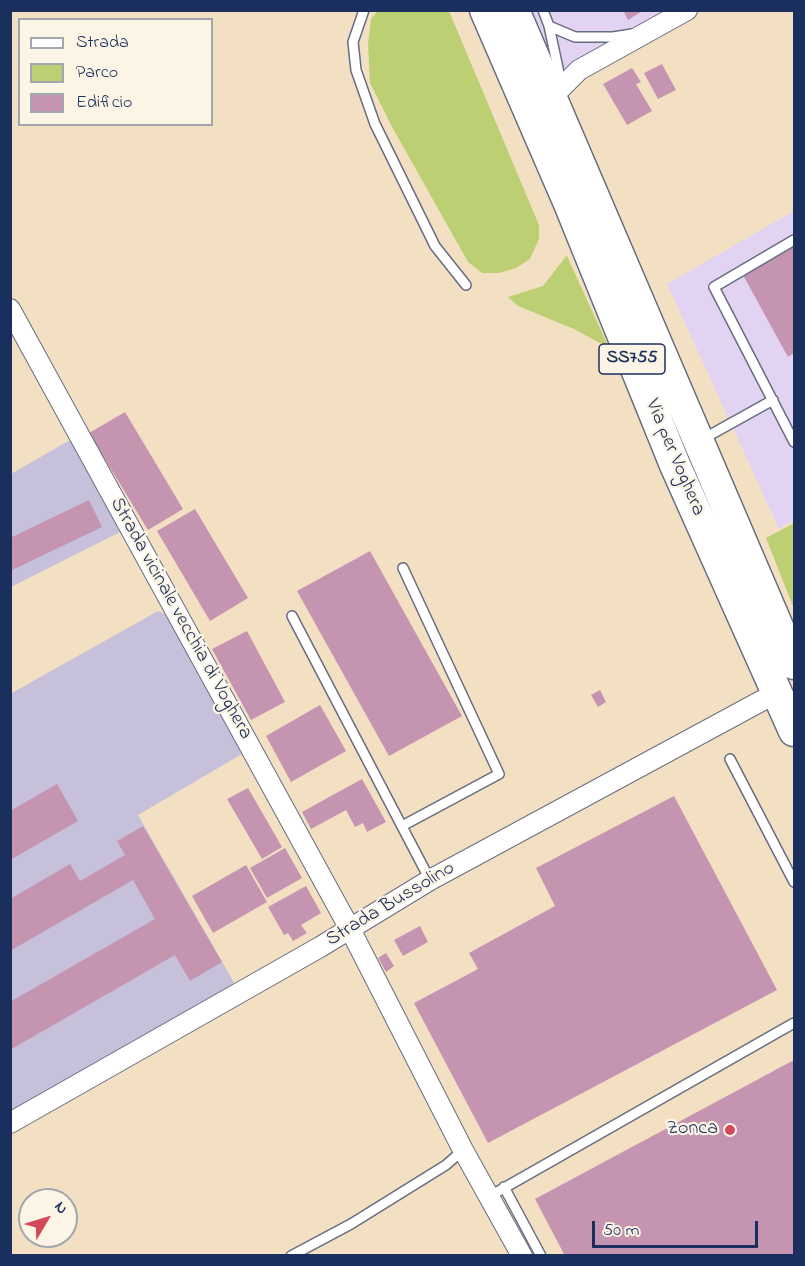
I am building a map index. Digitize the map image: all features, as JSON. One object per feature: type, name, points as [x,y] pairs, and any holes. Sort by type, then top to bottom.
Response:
[{"type":"main road","name":"Via per Voghera","points":[[485,10],[570,206],[675,465],[784,710]]},
{"type":"main road","name":"Via per Voghera","points":[[514,10],[557,92],[699,442],[795,664]]},
{"type":"street","points":[[557,92],[579,70],[687,10]]},
{"type":"street","name":"Strada vicinale vecchia di Voghera","points":[[10,309],[350,929],[463,1150],[497,1192],[522,1256]]},
{"type":"street","name":"Strada Bussolino","points":[[10,1123],[350,929],[430,880],[784,710]]},
{"type":"lane","points":[[364,10],[353,42],[356,70],[375,124],[435,246],[466,285]]},
{"type":"lane","points":[[543,10],[549,26],[557,92]]},
{"type":"lane","points":[[549,26],[575,37],[613,37],[649,31]]},
{"type":"lane","points":[[795,240],[714,288],[795,442]]},
{"type":"lane","points":[[699,442],[772,400]]},
{"type":"lane","points":[[402,826],[499,774],[404,568]]},
{"type":"lane","points":[[292,616],[430,880]]},
{"type":"lane","points":[[730,759],[795,882]]},
{"type":"lane","points":[[541,1256],[497,1192],[795,1023]]},
{"type":"lane","points":[[291,1256],[351,1224],[446,1165],[463,1150]]},
{"type":"shaded area","points":[[516,11],[674,11],[545,82]]},
{"type":"shaded area","points":[[794,211],[794,520],[779,529],[667,284]]},
{"type":"shaded area","points":[[70,440],[120,532],[11,587],[11,474]]},
{"type":"shaded area","points":[[158,611],[165,614],[242,754],[138,815],[236,986],[10,1113],[10,694]]},
{"type":"green space","points":[[378,11],[449,11],[539,225],[539,239],[530,259],[516,268],[499,273],[482,273],[468,262],[391,125],[370,83],[368,44],[371,19]]},
{"type":"green space","points":[[567,255],[609,348],[574,329],[518,306],[508,297],[543,286]]},
{"type":"green space","points":[[794,523],[794,609],[766,538]]},
{"type":"building","points":[[623,10],[644,10],[628,20]]},
{"type":"building","points":[[662,64],[676,90],[658,99],[644,73]]},
{"type":"building","points":[[632,68],[641,82],[636,84],[652,111],[627,125],[603,84]]},
{"type":"building","points":[[794,246],[794,353],[788,357],[743,275]]},
{"type":"building","points":[[125,412],[183,509],[148,530],[89,433]]},
{"type":"building","points":[[89,500],[102,527],[10,571],[10,538]]},
{"type":"building","points":[[195,509],[248,598],[210,621],[157,531]]},
{"type":"building","points":[[370,551],[462,716],[389,756],[297,591]]},
{"type":"building","points":[[247,631],[285,702],[251,720],[212,649]]},
{"type":"building","points":[[600,690],[606,702],[598,707],[591,695]]},
{"type":"building","points":[[320,705],[346,751],[291,782],[266,736]]},
{"type":"building","points":[[362,779],[386,822],[367,832],[363,823],[355,827],[346,810],[311,829],[302,812]]},
{"type":"building","points":[[57,784],[78,821],[10,860],[10,811]]},
{"type":"building","points":[[248,788],[282,847],[262,859],[227,799]]},
{"type":"building","points":[[674,796],[777,990],[488,1143],[414,1003],[478,969],[469,953],[555,906],[536,868]]},
{"type":"building","points":[[143,826],[222,962],[190,981],[175,955],[10,1050],[10,1002],[155,919],[133,880],[10,951],[10,899],[70,864],[80,881],[125,855],[117,841]]},
{"type":"building","points":[[285,848],[302,878],[267,898],[250,868]]},
{"type":"building","points":[[246,865],[267,902],[213,933],[192,896]]},
{"type":"building","points":[[306,886],[321,913],[301,925],[307,933],[293,941],[288,933],[284,935],[268,907]]},
{"type":"building","points":[[420,926],[428,942],[403,956],[394,940]]},
{"type":"building","points":[[386,953],[394,966],[386,972],[378,958]]},
{"type":"building","name":"Zonca","points":[[794,1060],[794,1256],[565,1256],[535,1199]]},
{"type":"place","name":"Zonca","points":[[730,1130]]}]
